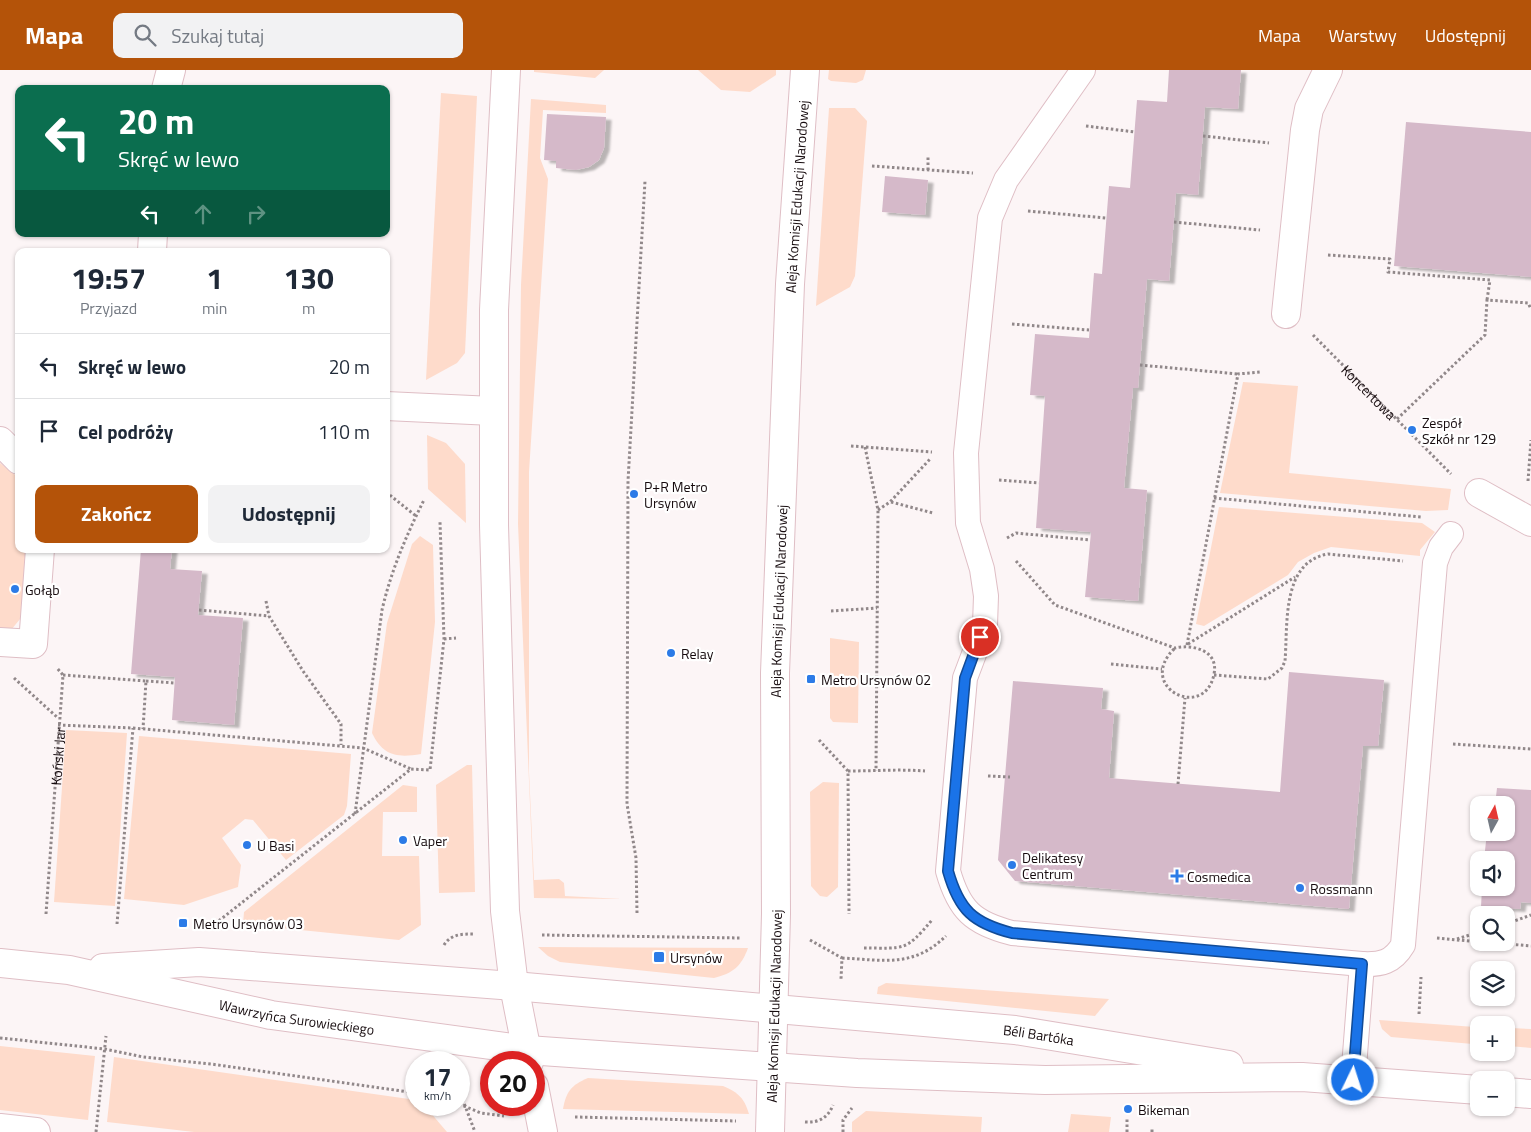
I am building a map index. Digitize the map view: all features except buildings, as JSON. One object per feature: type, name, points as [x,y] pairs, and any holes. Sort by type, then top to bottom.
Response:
[{"type":"street","points":[[167,85],[171,70]]},
{"type":"street","points":[[506,70],[494,310],[492,410],[505,911],[514,986],[527,1051]]},
{"type":"street","name":"Aleja Komisji Edukacji Narodowej","points":[[770,1132],[776,914],[775,673],[790,294],[805,70]]},
{"type":"street","points":[[1286,314],[1303,146],[1309,109],[1328,70]]},
{"type":"street","points":[[390,406],[492,410]]},
{"type":"street","points":[[0,441],[15,456]]},
{"type":"street","points":[[1479,493],[1531,522]]},
{"type":"street","points":[[0,642],[33,644],[40,553]]},
{"type":"street","name":"Wawrzyńca Surowieckiego","points":[[69,970],[199,962],[514,986]]},
{"type":"street","name":"Wawrzyńca Surowieckiego","points":[[0,963],[69,970],[271,1015],[497,1051]]},
{"type":"street","name":"Béli Bartóka","points":[[514,986],[1015,1030],[1302,1076],[1470,1089]]},
{"type":"street","name":"Wawrzyńca Surowieckiego","points":[[545,1057],[772,1067]]},
{"type":"street","name":"Béli Bartóka","points":[[772,1067],[857,1073],[1045,1080],[1302,1076]]},
{"type":"street","points":[[1515,1093],[1531,1094]]},
{"type":"street","points":[[540,1116],[543,1132]]},
{"type":"street","points":[[0,1128],[36,1132]]},
{"type":"lane","points":[[1083,70],[1001,191],[990,218],[966,470],[971,532],[982,569],[986,596],[985,625],[965,678],[948,871],[961,903],[989,927],[1012,933],[1362,964],[1380,965],[1392,959],[1403,945],[1435,563],[1441,547],[1451,534]]},
{"type":"lane","points":[[1353,1080],[1362,964]]},
{"type":"path","points":[[1096,127],[1135,132]]},
{"type":"path","points":[[1203,136],[1303,146]]},
{"type":"path","points":[[928,157],[928,170]]},
{"type":"path","points":[[872,166],[974,173],[1001,191]]},
{"type":"path","points":[[637,913],[636,858],[627,804],[628,481],[644,181]]},
{"type":"path","points":[[1064,214],[1106,218]]},
{"type":"path","points":[[1174,222],[1294,233]]},
{"type":"path","points":[[1322,254],[1390,259],[1388,272],[1490,280],[1485,335],[1397,419]]},
{"type":"path","points":[[1487,300],[1528,303],[1531,309]]},
{"type":"path","points":[[1046,327],[1089,330]]},
{"type":"path","name":"Koncertowa","points":[[1311,333],[1459,482],[1479,493]]},
{"type":"path","points":[[1140,365],[1238,374],[1260,372]]},
{"type":"path","points":[[1187,645],[1238,374]]},
{"type":"path","points":[[851,446],[937,452],[890,502],[878,510]]},
{"type":"path","points":[[865,446],[878,510],[876,771]]},
{"type":"path","points":[[991,480],[1039,483]]},
{"type":"path","points":[[390,495],[416,516]]},
{"type":"path","points":[[355,814],[376,646],[389,580],[400,549],[424,500]]},
{"type":"path","points":[[890,502],[928,510],[971,532],[1000,543],[1055,605],[1175,648],[1187,645],[1295,576],[1303,567],[1318,556],[1328,554],[1435,563]]},
{"type":"path","points":[[58,725],[133,728],[341,745],[363,748],[411,769],[430,770],[444,639],[440,522]]},
{"type":"path","points":[[1000,543],[1016,533],[1090,540]]},
{"type":"path","points":[[1214,675],[1268,679],[1282,668],[1285,662],[1291,590],[1295,576]]},
{"type":"path","points":[[266,601],[269,616],[341,724],[341,745]]},
{"type":"path","points":[[831,611],[877,608]]},
{"type":"path","points":[[199,610],[269,616]]},
{"type":"path","points":[[444,639],[456,638]]},
{"type":"path","points":[[33,644],[63,675],[175,682]]},
{"type":"path","points":[[1175,648],[1164,661],[1162,669],[1163,680],[1169,689],[1185,698],[1198,696],[1207,690],[1215,670],[1212,660],[1205,651],[1187,645]]},
{"type":"path","points":[[1111,664],[1162,669]]},
{"type":"path","points":[[7,672],[59,718]]},
{"type":"path","name":"Koński Jar","points":[[46,914],[63,675]]},
{"type":"path","points":[[143,729],[146,681]]},
{"type":"path","points":[[1178,784],[1185,698]]},
{"type":"path","points":[[117,924],[133,728]]},
{"type":"path","points":[[819,740],[848,771],[849,914]]},
{"type":"path","points":[[1465,745],[1531,749]]},
{"type":"path","points":[[210,928],[411,769]]},
{"type":"path","points":[[848,771],[899,769],[956,773]]},
{"type":"path","points":[[864,948],[903,947],[914,942],[961,903]]},
{"type":"path","points":[[807,940],[813,940],[842,958],[910,959],[931,950],[961,903]]},
{"type":"path","points":[[1515,921],[1531,915]]},
{"type":"path","points":[[442,952],[447,939],[455,935],[468,934]]},
{"type":"path","points":[[541,935],[742,938]]},
{"type":"path","points":[[1454,940],[1470,935]]},
{"type":"path","points":[[1434,938],[1470,941]]},
{"type":"path","points":[[1515,945],[1531,946]]},
{"type":"path","points":[[840,984],[842,958]]},
{"type":"path","points":[[96,1132],[106,1036]]},
{"type":"path","points":[[0,1038],[105,1048],[143,1057],[211,1064],[405,1091]]},
{"type":"path","points":[[799,1122],[816,1123],[825,1118],[832,1108],[834,1099]]},
{"type":"path","points":[[843,1132],[843,1120],[855,1104]]},
{"type":"path","points":[[468,1116],[475,1132]]},
{"type":"path","points":[[573,1117],[738,1121]]},
{"type":"path","points":[[1127,1132],[1128,1119]]},
{"type":"shaded area","points":[[534,70],[604,70],[595,78],[534,72]]},
{"type":"shaded area","points":[[698,70],[776,70],[776,75],[750,92],[721,90]]},
{"type":"shaded area","points":[[829,70],[866,70],[863,80],[856,83],[831,81],[828,79]]},
{"type":"shaded area","points":[[441,93],[477,96],[465,353],[457,363],[426,380]]},
{"type":"shaded area","points":[[531,99],[606,105],[606,113],[543,110],[540,158],[548,179],[529,472],[529,772],[534,880],[559,879],[564,883],[565,896],[622,899],[534,898],[518,524],[521,285]]},
{"type":"shaded area","points":[[829,108],[855,108],[867,121],[855,276],[850,287],[816,306]]},
{"type":"shaded area","points":[[1243,382],[1298,386],[1289,473],[1451,489],[1448,510],[1426,511],[1220,493]]},
{"type":"shaded area","points":[[427,435],[446,443],[465,464],[466,523],[428,489]]},
{"type":"shaded area","points":[[0,463],[15,475],[15,553],[28,553],[25,613],[11,630],[0,629]]},
{"type":"shaded area","points":[[1219,507],[1422,523],[1435,532],[1420,550],[1420,556],[1331,547],[1314,553],[1298,562],[1288,575],[1204,626],[1196,624]]},
{"type":"shaded area","points":[[420,536],[433,545],[435,622],[421,754],[405,756],[386,751],[376,741],[372,733],[387,623],[412,544]]},
{"type":"shaded area","points":[[830,638],[859,642],[858,723],[833,722],[830,718]]},
{"type":"shaded area","points":[[66,730],[127,733],[115,906],[54,902]]},
{"type":"shaded area","points":[[139,736],[351,754],[347,806],[344,815],[286,860],[253,820],[245,819],[222,838],[241,865],[238,887],[184,905],[124,899]]},
{"type":"shaded area","points":[[467,765],[472,765],[475,892],[439,893],[436,785]]},
{"type":"shaded area","points":[[823,782],[839,783],[838,887],[827,897],[820,896],[811,886],[810,792]]},
{"type":"shaded area","points":[[403,785],[417,787],[417,812],[383,812],[382,856],[419,856],[421,925],[399,940],[243,924],[244,912]]},
{"type":"shaded area","points":[[538,947],[748,948],[736,968],[714,978],[560,962],[548,956]]},
{"type":"shaded area","points":[[886,983],[1109,999],[1095,1016],[877,994],[878,987]]},
{"type":"shaded area","points":[[1379,1020],[1470,1027],[1470,1044],[1391,1037],[1382,1029]]},
{"type":"shaded area","points":[[1515,1028],[1531,1029],[1531,1048],[1515,1047]]},
{"type":"shaded area","points":[[0,1046],[95,1056],[88,1120],[0,1110]]},
{"type":"shaded area","points":[[114,1057],[405,1098],[405,1116],[433,1116],[447,1132],[194,1132],[107,1122]]},
{"type":"shaded area","points":[[588,1078],[723,1086],[740,1097],[749,1114],[563,1109],[566,1098],[573,1086]]},
{"type":"shaded area","points":[[866,1111],[982,1117],[981,1132],[852,1132],[852,1122]]},
{"type":"shaded area","points":[[1071,1114],[1111,1117],[1109,1132],[1068,1132]]},
{"type":"place","name":"Zespół Szkół nr 129","points":[[1412,430]]},
{"type":"place","name":"P+R Metro Ursynów","points":[[634,494]]},
{"type":"place","name":"Gołąb","points":[[15,589]]},
{"type":"place","name":"Relay","points":[[671,653]]},
{"type":"place","name":"Metro Ursynów 02","points":[[811,679]]},
{"type":"place","name":"Vaper","points":[[403,840]]},
{"type":"place","name":"U Basi","points":[[247,845]]},
{"type":"place","name":"Delikatesy Centrum","points":[[1012,865]]},
{"type":"place","name":"Cosmedica","points":[[1177,876]]},
{"type":"place","name":"Rossmann","points":[[1300,888]]},
{"type":"place","name":"Metro Ursynów 03","points":[[183,923]]},
{"type":"place","name":"Ursynów","points":[[659,957]]},
{"type":"place","name":"Bikeman","points":[[1128,1109]]},
{"type":"route","points":[[980,637],[965,678],[948,871],[954,894],[967,911],[989,927],[1012,933],[1362,964],[1353,1080]]}]
